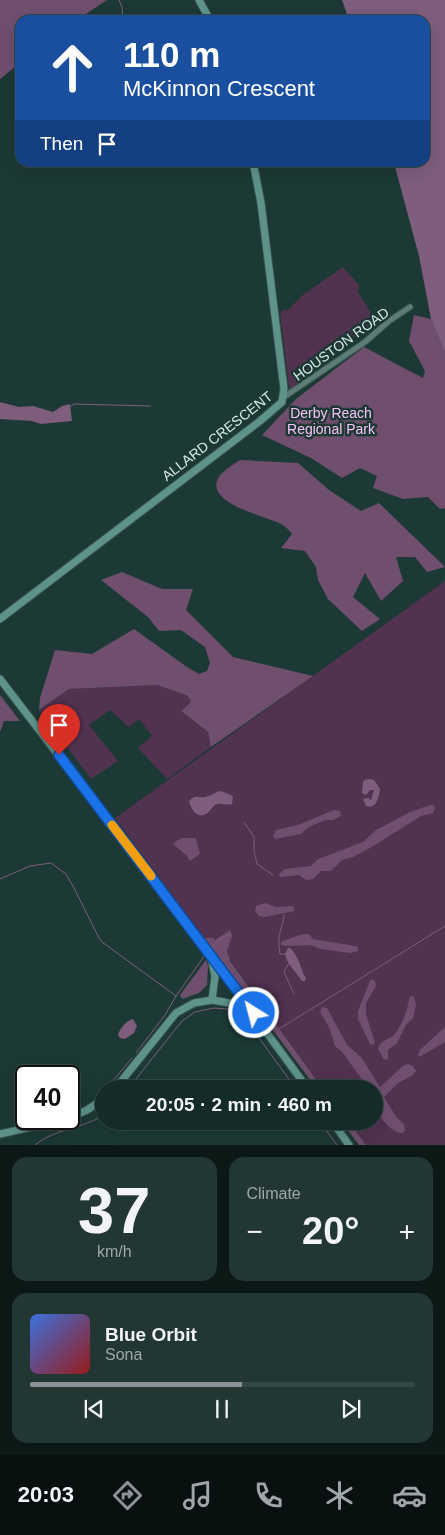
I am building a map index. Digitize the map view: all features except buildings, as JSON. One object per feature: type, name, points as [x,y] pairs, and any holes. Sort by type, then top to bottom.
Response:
[{"type":"street","points":[[199,0],[207,15]]},
{"type":"street","name":"ALLARD CRESCENT","points":[[0,619],[278,407],[284,397],[261,203],[254,167]]},
{"type":"street","name":"HOUSTON ROAD","points":[[284,397],[365,342],[389,321],[410,307]]},
{"type":"street","points":[[0,679],[210,953],[301,1080]]},
{"type":"street","points":[[210,953],[215,976],[212,1000]]},
{"type":"street","points":[[122,1080],[172,1017],[188,1006],[212,1000],[235,1004],[256,1018]]},
{"type":"street","points":[[80,1113],[95,1105]]},
{"type":"street","points":[[0,1134],[17,1130]]},
{"type":"street","points":[[338,1130],[349,1145]]},
{"type":"shaded area","points":[[342,0],[445,0],[445,353],[431,319],[419,256],[395,167],[430,167],[430,15],[347,15]]},
{"type":"shaded area","points":[[343,267],[359,285],[358,292],[372,315],[379,318],[380,322],[320,359],[313,365],[315,373],[293,389],[289,386],[280,312],[286,309],[287,311],[304,294]]},
{"type":"shaded area","points":[[0,402],[19,407],[33,406],[53,412],[62,406],[70,404],[72,421],[41,424],[32,421],[0,419]]},
{"type":"shaded area","points":[[445,581],[445,1145],[366,1145],[355,1130],[383,1130],[383,1080],[317,1080],[214,938],[204,938],[115,818]]},
{"type":"shaded area","points":[[157,685],[188,696],[192,701],[181,711],[208,732],[211,747],[167,779],[138,748],[152,736],[139,719],[129,727],[110,710],[89,725],[118,761],[91,779],[39,710],[69,689]]},
{"type":"shaded area","points":[[369,779],[374,780],[380,789],[375,804],[369,807],[366,806],[363,799],[368,798],[371,800],[374,790],[370,790],[366,795],[362,793],[363,782]]},
{"type":"shaded area","points":[[221,791],[233,796],[232,804],[215,805],[203,815],[197,814],[191,807],[189,801],[191,799]]},
{"type":"shaded area","points":[[288,948],[293,951],[297,958],[306,978],[305,981],[302,981],[288,961],[285,954]]},
{"type":"shaded area","points":[[133,1019],[137,1026],[134,1033],[125,1039],[120,1038],[118,1035],[122,1027]]},
{"type":"green space","points":[[0,0],[107,0],[84,15],[15,15],[15,67],[0,79]]},
{"type":"green space","name":"Derby Reach Regional Park","points":[[414,315],[431,319],[445,353],[445,508],[440,509],[428,497],[403,499],[373,488],[377,476],[360,468],[342,478],[311,458],[262,435],[296,399],[364,347],[423,378],[425,371],[409,341]]},
{"type":"green space","points":[[240,460],[298,463],[329,490],[361,511],[379,503],[445,567],[427,572],[415,557],[396,557],[403,581],[381,601],[365,573],[353,597],[380,619],[362,631],[328,599],[318,580],[316,567],[305,551],[281,548],[292,534],[287,528],[237,507],[226,500],[219,492],[216,484],[221,474]]},
{"type":"green space","points":[[122,572],[162,589],[193,589],[186,610],[233,657],[313,676],[211,747],[208,732],[181,711],[191,702],[188,696],[157,685],[69,689],[39,710],[40,698],[55,650],[92,654],[134,629],[199,674],[207,671],[210,663],[205,647],[181,630],[159,631],[148,617],[101,580]]},
{"type":"green space","points":[[0,695],[20,721],[4,721],[0,732]]},
{"type":"green space","points":[[433,805],[435,808],[433,813],[421,816],[370,848],[353,857],[342,860],[331,871],[321,871],[313,879],[306,880],[299,875],[280,877],[279,874],[285,869],[311,866],[318,859],[363,842],[376,830],[410,812]]},
{"type":"green space","points":[[334,810],[340,811],[341,816],[309,827],[301,834],[275,839],[273,836],[276,830],[298,825]]},
{"type":"green space","points":[[181,838],[196,838],[200,854],[190,861],[173,844]]},
{"type":"green space","points":[[265,903],[276,907],[292,906],[294,911],[265,917],[259,916],[255,911],[256,906]]},
{"type":"green space","points":[[230,930],[232,936],[227,951],[230,961],[316,1080],[310,1080],[204,938],[214,938],[215,940]]},
{"type":"green space","points":[[309,934],[313,939],[356,946],[358,951],[350,953],[320,949],[311,945],[281,945],[281,942]]},
{"type":"green space","points":[[206,960],[208,966],[207,985],[199,993],[182,999],[180,995]]},
{"type":"green space","points":[[372,979],[375,981],[376,986],[366,1003],[366,1014],[375,1043],[373,1045],[370,1044],[358,1019],[358,1011]]},
{"type":"green space","points":[[412,996],[416,1005],[413,1018],[406,1025],[397,1043],[388,1050],[388,1059],[384,1060],[378,1049],[379,1046],[396,1033],[406,1013],[409,998]]},
{"type":"green space","points":[[322,1007],[327,1008],[347,1045],[361,1057],[376,1080],[362,1080],[342,1052],[335,1046],[329,1027],[320,1012]]},
{"type":"green space","points":[[445,1027],[445,1042],[419,1057],[420,1050]]},
{"type":"green space","points":[[408,1064],[413,1066],[416,1071],[413,1075],[398,1083],[384,1097],[397,1118],[404,1124],[405,1130],[403,1133],[398,1132],[384,1122],[383,1084],[403,1066]]},
{"type":"green space","points":[[348,1130],[355,1130],[366,1145],[359,1145]]},
{"type":"waterway","points":[[119,0],[123,15]]},
{"type":"waterway","points":[[70,407],[74,404],[150,406]]},
{"type":"waterway","points":[[244,822],[254,837],[254,851],[257,864],[273,875]]},
{"type":"waterway","points":[[0,879],[30,866],[51,863],[66,874],[102,942],[176,996]]},
{"type":"waterway","points":[[284,915],[279,943],[280,954],[285,954]]},
{"type":"waterway","points":[[279,1029],[445,926]]},
{"type":"waterway","points":[[211,948],[223,937],[230,935]]},
{"type":"waterway","points":[[136,1053],[165,1015],[205,955]]},
{"type":"waterway","points":[[289,963],[284,972],[294,994]]},
{"type":"waterway","points":[[135,1080],[182,1021],[195,1012],[214,1008],[227,1009],[242,1018],[254,1031],[289,1080]]},
{"type":"waterway","points":[[114,1080],[132,1058]]},
{"type":"waterway","points":[[35,1145],[59,1132],[95,1120]]},
{"type":"waterway","points":[[326,1130],[337,1145]]},
{"type":"slow traffic","points":[[112,825],[151,876]]},
{"type":"route","points":[[59,755],[254,1013]]}]
